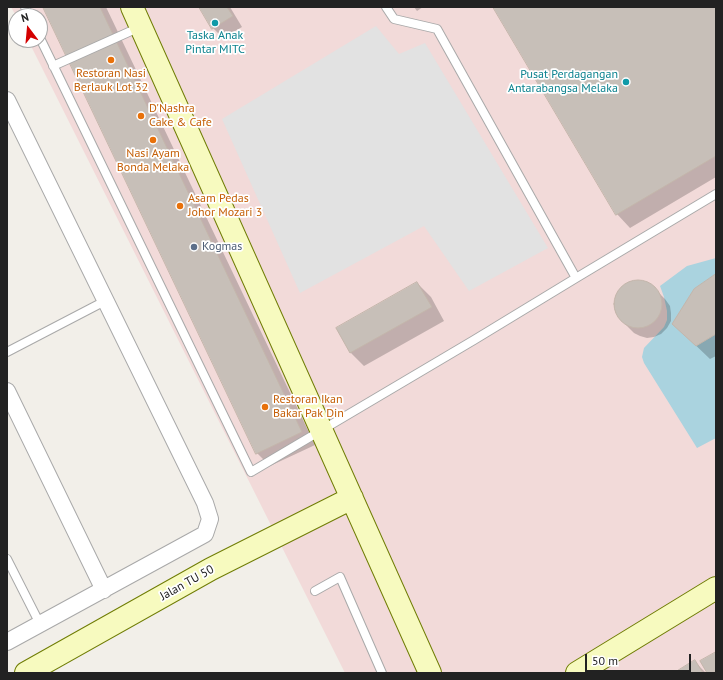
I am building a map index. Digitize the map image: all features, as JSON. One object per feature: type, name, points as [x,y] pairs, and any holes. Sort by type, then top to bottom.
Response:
[{"type":"street","points":[[132,7],[430,673]]},
{"type":"street","points":[[7,100],[205,503],[210,519],[205,534],[7,642]]},
{"type":"street","points":[[7,391],[104,590]]},
{"type":"street","name":"Jalan TU 50","points":[[26,673],[211,569],[352,498]]},
{"type":"street","points":[[587,670],[716,588]]},
{"type":"lane","points":[[386,7],[394,20],[437,29],[576,278]]},
{"type":"lane","points":[[53,66],[142,27]]},
{"type":"lane","points":[[45,48],[251,472],[468,344],[716,194]]},
{"type":"lane","points":[[7,352],[105,301]]},
{"type":"lane","points":[[7,559],[40,624]]},
{"type":"lane","points":[[315,591],[340,577],[382,673]]},
{"type":"shaded area","points":[[716,7],[716,673],[345,673],[32,48],[48,48],[48,8],[12,8]]},
{"type":"shaded area","points":[[376,26],[399,54],[425,43],[548,248],[469,291],[424,226],[300,293],[222,119]]},
{"type":"water","points":[[716,258],[716,438],[697,448],[644,363],[642,357],[644,348],[664,327],[667,320],[667,311],[660,286],[687,266]]},
{"type":"building","points":[[100,7],[302,432],[256,454],[48,17],[48,8],[43,8]]},
{"type":"building","name":"Taska Anak Pintar MITC","points":[[199,7],[227,7],[233,16],[212,29]]},
{"type":"building","name":"Pusat Perdagangan Antarabangsa Melaka","points":[[493,7],[716,7],[716,156],[616,215]]},
{"type":"building","points":[[716,274],[716,334],[696,346],[672,324],[694,289]]},
{"type":"building","points":[[638,280],[647,282],[655,287],[660,295],[662,304],[660,313],[655,321],[647,326],[638,328],[629,326],[621,321],[616,313],[614,304],[616,295],[621,287],[629,282]]},
{"type":"building","points":[[417,282],[432,307],[350,353],[336,328]]},
{"type":"building","points":[[716,652],[716,672],[707,673],[700,661]]},
{"type":"building","points":[[695,660],[703,673],[674,673]]},
{"type":"place","name":"Taska Anak Pintar MITC","points":[[215,23]]},
{"type":"place","name":"Restoran Nasi Berlauk Lot 32","points":[[111,60]]},
{"type":"place","name":"Pusat Perdagangan Antarabangsa Melaka","points":[[626,82]]},
{"type":"place","name":"D'Nashra Cake & Cafe","points":[[141,116]]},
{"type":"place","name":"Nasi Ayam Bonda Melaka","points":[[153,140]]},
{"type":"place","name":"Asam Pedas Johor Mozari 3","points":[[180,206]]},
{"type":"place","name":"Kogmas","points":[[194,247]]},
{"type":"place","name":"Restoran Ikan Bakar Pak Din","points":[[265,407]]}]
